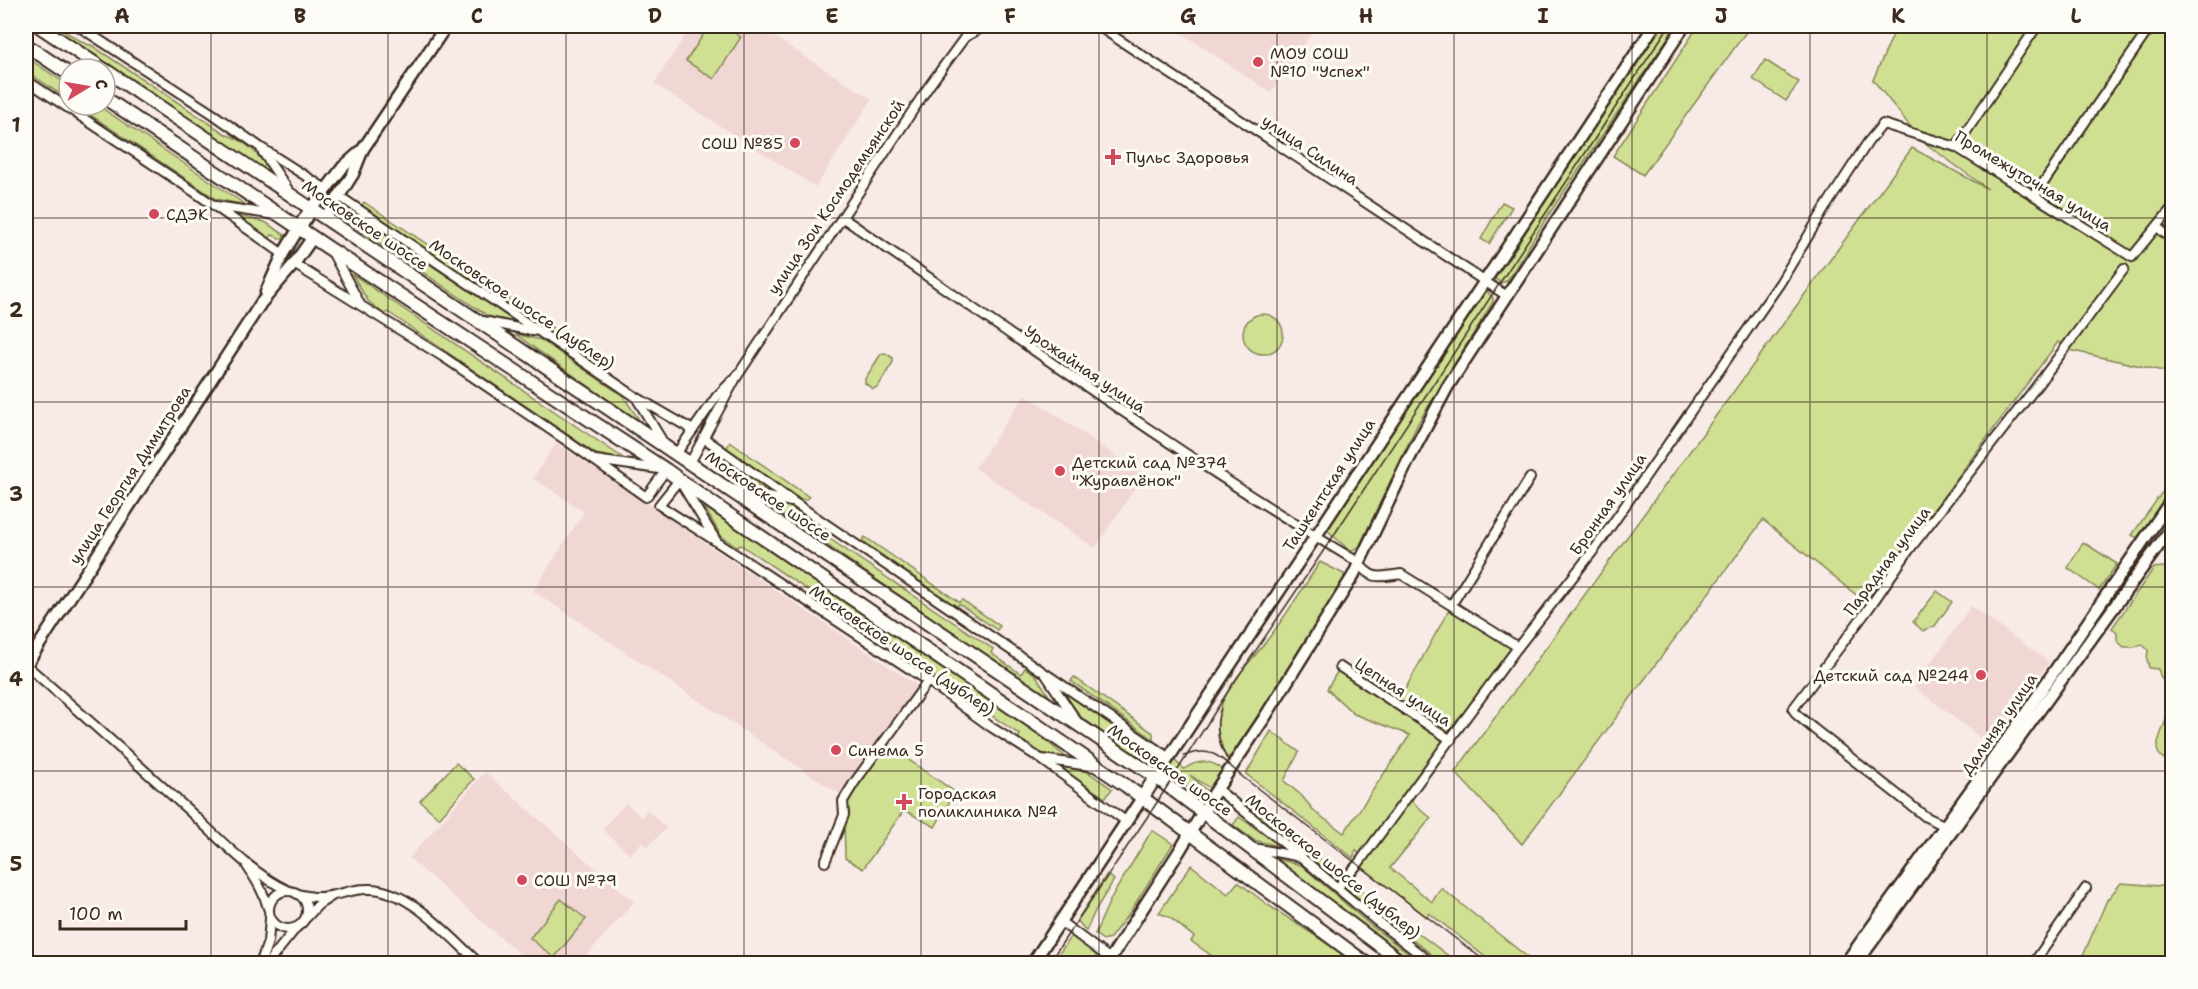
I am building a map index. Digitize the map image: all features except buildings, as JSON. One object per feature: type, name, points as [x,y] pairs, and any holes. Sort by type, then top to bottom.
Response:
[{"type":"main road","name":"Московское шоссе","points":[[39,26],[85,57]]},
{"type":"main road","name":"улица Георгия Димитрова","points":[[26,665],[261,303],[313,237],[353,174],[363,149],[446,26]]},
{"type":"main road","name":"Ташкентская улица","points":[[1032,963],[1654,26]]},
{"type":"main road","points":[[1111,962],[1217,789],[1353,576],[1448,386],[1684,26]]},
{"type":"main road","points":[[26,45],[57,66]]},
{"type":"main road","name":"Московское шоссе","points":[[117,79],[1156,777],[1404,963]]},
{"type":"main road","points":[[117,106],[666,470],[1142,798],[1367,963]]},
{"type":"main road","name":"улица Георгия Димитрова","points":[[261,303],[283,254],[312,208],[343,167],[363,149]]},
{"type":"main road","name":"улица Зои Космодемьянской","points":[[666,470],[671,450]]},
{"type":"main road","name":"улица Зои Космодемьянской","points":[[679,480],[690,463]]},
{"type":"main road","name":"Дальняя улица","points":[[1856,963],[2172,499]]},
{"type":"main road","name":"Дальняя улица","points":[[1845,963],[1949,828],[2172,527]]},
{"type":"street","points":[[78,26],[326,189]]},
{"type":"street","name":"улица Зои Космодемьянской","points":[[690,463],[736,378],[929,86],[965,37],[970,26]]},
{"type":"street","name":"улица Зои Космодемьянской","points":[[965,37],[985,26]]},
{"type":"street","name":"улица Силина","points":[[1098,26],[1507,296]]},
{"type":"street","points":[[1956,147],[2037,26]]},
{"type":"street","points":[[2035,195],[2151,26]]},
{"type":"street","points":[[26,80],[214,205],[283,254]]},
{"type":"street","name":"Промежуточная улица","points":[[1883,124],[1956,147],[2132,257],[2157,227]]},
{"type":"street","name":"Бронная улица","points":[[1338,887],[1451,740],[1518,646],[1597,546],[1737,347],[1868,142],[1883,124]]},
{"type":"street","points":[[260,147],[292,195]]},
{"type":"street","name":"Московское шоссе (дублер)","points":[[339,196],[636,397],[693,430]]},
{"type":"street","points":[[214,205],[281,216]]},
{"type":"street","points":[[2172,208],[2157,227],[2172,239]]},
{"type":"street","name":"Урожайная улица","points":[[843,218],[1263,505],[1358,562]]},
{"type":"street","points":[[330,249],[360,304]]},
{"type":"street","points":[[294,264],[445,358],[595,460],[666,470]]},
{"type":"street","name":"Парадная улица","points":[[1949,828],[1926,817],[1814,729],[1793,709],[1910,550],[2124,269]]},
{"type":"street","points":[[478,320],[538,332]]},
{"type":"street","name":"улица Зои Космодемьянской","points":[[671,450],[693,430],[717,396],[736,378]]},
{"type":"street","points":[[636,397],[671,450]]},
{"type":"street","points":[[704,438],[795,503],[1168,757]]},
{"type":"street","name":"улица Зои Космодемьянской","points":[[595,460],[646,498],[666,470]]},
{"type":"street","points":[[1452,604],[1530,478]]},
{"type":"street","points":[[679,480],[717,542]]},
{"type":"street","name":"улица Зои Космодемьянской","points":[[659,505],[679,480]]},
{"type":"street","points":[[726,487],[795,503]]},
{"type":"street","name":"Московское шоссе (дублер)","points":[[659,505],[928,681],[1127,822]]},
{"type":"street","points":[[1358,562],[1367,574],[1378,577],[1401,573],[1518,646]]},
{"type":"street","points":[[26,665],[241,857],[271,881],[293,892],[306,904],[304,920]]},
{"type":"street","name":"Цепная улица","points":[[1340,667],[1451,740]]},
{"type":"street","points":[[1044,672],[1082,728]]},
{"type":"street","points":[[825,862],[844,815],[843,801],[928,681]]},
{"type":"street","points":[[1041,759],[1098,768]]},
{"type":"street","name":"Московское шоссе (дублер)","points":[[1217,789],[1374,919],[1433,963]]},
{"type":"street","points":[[1249,847],[1302,858]]},
{"type":"street","points":[[241,857],[266,898],[270,919],[268,942],[260,963]]},
{"type":"street","points":[[268,910],[272,898],[283,892],[317,897],[366,888],[381,890],[411,902],[480,963]]},
{"type":"street","points":[[2033,963],[2086,888]]},
{"type":"street","points":[[267,963],[318,905],[333,895]]},
{"type":"street","points":[[270,919],[273,924],[284,930],[296,928]]},
{"type":"street","points":[[1061,922],[1111,962]]},
{"type":"shaded area","name":"СОШ №85","points":[[691,26],[757,26],[872,99],[816,187],[654,84]]},
{"type":"shaded area","name":"МОУ СОШ №10 \"Успех\"","points":[[1180,26],[1317,26],[1271,93],[1177,30]]},
{"type":"shaded area","name":"Детский сад №374 \"Журавлёнок\"","points":[[1025,394],[1144,475],[1095,548],[975,468]]},
{"type":"shaded area","points":[[556,443],[927,692],[850,801],[533,591],[584,512],[533,478]]},
{"type":"shaded area","name":"Детский сад №244","points":[[1971,606],[2049,662],[1990,745],[1914,687]]},
{"type":"shaded area","name":"СОШ №79","points":[[485,772],[634,902],[580,963],[530,963],[409,858]]},
{"type":"shaded area","points":[[626,803],[641,817],[647,810],[666,828],[648,847],[642,842],[630,855],[602,829]]},
{"type":"green space","points":[[51,26],[56,26],[109,57],[97,57]]},
{"type":"green space","points":[[709,26],[723,26],[741,37],[714,79],[686,61]]},
{"type":"green space","points":[[1658,26],[1676,26],[1551,211],[1507,281],[1501,283],[1493,277],[1505,259],[1508,260],[1531,223],[1540,202]]},
{"type":"green space","points":[[1698,26],[1735,26],[1746,32],[1643,175],[1613,156]]},
{"type":"green space","points":[[1897,26],[2172,26],[2172,373],[2069,350],[2058,342],[1865,602],[1763,520],[1522,844],[1455,772],[1912,148],[1988,189],[1922,141],[1873,80]]},
{"type":"green space","points":[[26,57],[57,78],[57,92],[26,71]]},
{"type":"green space","points":[[1765,60],[1799,82],[1786,101],[1753,79]]},
{"type":"green space","points":[[117,62],[227,135],[242,141],[259,156],[273,175],[117,70]]},
{"type":"green space","points":[[94,117],[115,117],[246,205],[216,199]]},
{"type":"green space","points":[[364,202],[578,345],[574,350],[361,207]]},
{"type":"green space","points":[[1502,202],[1512,207],[1489,244],[1481,239]]},
{"type":"green space","points":[[355,214],[517,323],[488,316],[349,223]]},
{"type":"green space","points":[[233,215],[265,222],[285,235],[282,239],[272,235],[268,239]]},
{"type":"green space","points":[[352,274],[626,460],[596,454],[388,312],[384,314],[368,301]]},
{"type":"green space","points":[[1481,291],[1487,291],[1493,298],[1493,302],[1418,423],[1359,547],[1350,551],[1326,529]]},
{"type":"green space","points":[[1263,314],[1277,320],[1283,334],[1277,348],[1263,354],[1249,348],[1243,334],[1249,320]]},
{"type":"green space","points":[[515,334],[541,340],[623,396],[642,424]]},
{"type":"green space","points":[[885,353],[893,358],[893,362],[878,387],[873,389],[865,383],[865,379],[881,354]]},
{"type":"green space","points":[[730,442],[809,497],[805,500],[799,498],[726,449]]},
{"type":"green space","points":[[721,456],[768,489],[738,482],[715,466]]},
{"type":"green space","points":[[2170,481],[2172,492],[2137,538],[2132,535]]},
{"type":"green space","points":[[762,500],[787,505],[817,526],[815,529],[993,649],[991,653],[1021,674],[1025,668],[1035,674],[1053,702]]},
{"type":"green space","points":[[704,507],[1031,728],[1068,759],[1040,753],[1018,738],[1020,735],[910,660],[911,657],[870,629],[868,631],[741,545],[737,547],[721,536]]},
{"type":"green space","points":[[865,537],[959,602],[962,600],[1000,626],[997,630],[959,604],[957,607],[862,541]]},
{"type":"green space","points":[[2083,542],[2117,564],[2099,590],[2068,568]]},
{"type":"green space","points":[[1320,562],[1344,574],[1344,580],[1232,755],[1226,758],[1218,725],[1222,703],[1238,676],[1280,624]]},
{"type":"green space","points":[[2172,566],[2172,693],[2161,678],[2158,669],[2149,668],[2148,650],[2142,644],[2124,647],[2117,641],[2117,632],[2112,628],[2154,568]]},
{"type":"green space","points":[[1937,591],[1952,602],[1935,626],[1923,631],[1913,622]]},
{"type":"green space","points":[[1452,604],[1518,647],[1408,798],[1431,818],[1390,868],[1432,902],[1441,888],[1535,963],[1493,963],[1429,913],[1427,917],[1358,864],[1362,858],[1356,850],[1353,858],[1246,774],[1271,731],[1299,752],[1284,781],[1301,795],[1315,812],[1344,833],[1410,735],[1354,714],[1327,689],[1340,667],[1397,704]]},
{"type":"green space","points":[[1074,677],[1153,733],[1153,739],[1071,681]]},
{"type":"green space","points":[[1061,689],[1146,748],[1139,758],[1081,717]]},
{"type":"green space","points":[[2172,693],[2172,763],[2160,756],[2157,747]]},
{"type":"green space","points":[[883,742],[955,792],[935,827],[904,810],[863,869],[845,858],[844,815],[847,794]]},
{"type":"green space","points":[[1173,759],[1184,769],[1194,764],[1209,762],[1223,770],[1211,789],[1190,775],[1207,791],[1202,799],[1169,773]]},
{"type":"green space","points":[[456,763],[474,779],[439,818],[420,801]]},
{"type":"green space","points":[[1058,766],[1088,772],[1112,789],[1105,798]]},
{"type":"green space","points":[[1244,802],[1338,873],[1331,874],[1240,805]]},
{"type":"green space","points":[[1239,817],[1282,847],[1254,840],[1233,825]]},
{"type":"green space","points":[[1152,830],[1173,844],[1130,912],[1110,938],[1103,940],[1095,934],[1111,898]]},
{"type":"green space","points":[[1277,859],[1301,865],[1370,925],[1421,963],[1415,963],[1304,882]]},
{"type":"green space","points":[[1191,865],[1228,894],[1238,882],[1268,905],[1340,952],[1343,963],[1222,963],[1191,941],[1194,937],[1169,917],[1159,913]]},
{"type":"green space","points":[[1107,874],[1114,880],[1096,909],[1086,931],[1077,920]]},
{"type":"green space","points":[[1346,879],[1458,963],[1443,963],[1347,889]]},
{"type":"green space","points":[[2121,883],[2172,887],[2172,963],[2080,963],[2107,900]]},
{"type":"green space","points":[[561,899],[586,919],[554,958],[530,938]]},
{"type":"green space","points":[[1071,936],[1098,954],[1091,963],[1052,964]]},
{"type":"tram line","points":[[1048,964],[1669,26]]},
{"type":"tram line","points":[[1221,709],[1218,737],[1230,762]]},
{"type":"tram line","points":[[1184,756],[1203,752],[1223,760],[1489,964]]},
{"type":"place","name":"МОУ СОШ №10 \"Успех\"","points":[[1258,62]]},
{"type":"place","name":"СОШ №85","points":[[795,143]]},
{"type":"place","name":"Пульс Здоровья","points":[[1113,157]]},
{"type":"place","name":"СДЭК","points":[[154,214]]},
{"type":"place","name":"Детский сад №374 \"Журавлёнок\"","points":[[1060,471]]},
{"type":"place","name":"Детский сад №244","points":[[1981,675]]},
{"type":"place","name":"Синема 5","points":[[836,750]]},
{"type":"place","name":"Городская поликлиника №4","points":[[904,802]]},
{"type":"place","name":"СОШ №79","points":[[522,880]]}]
